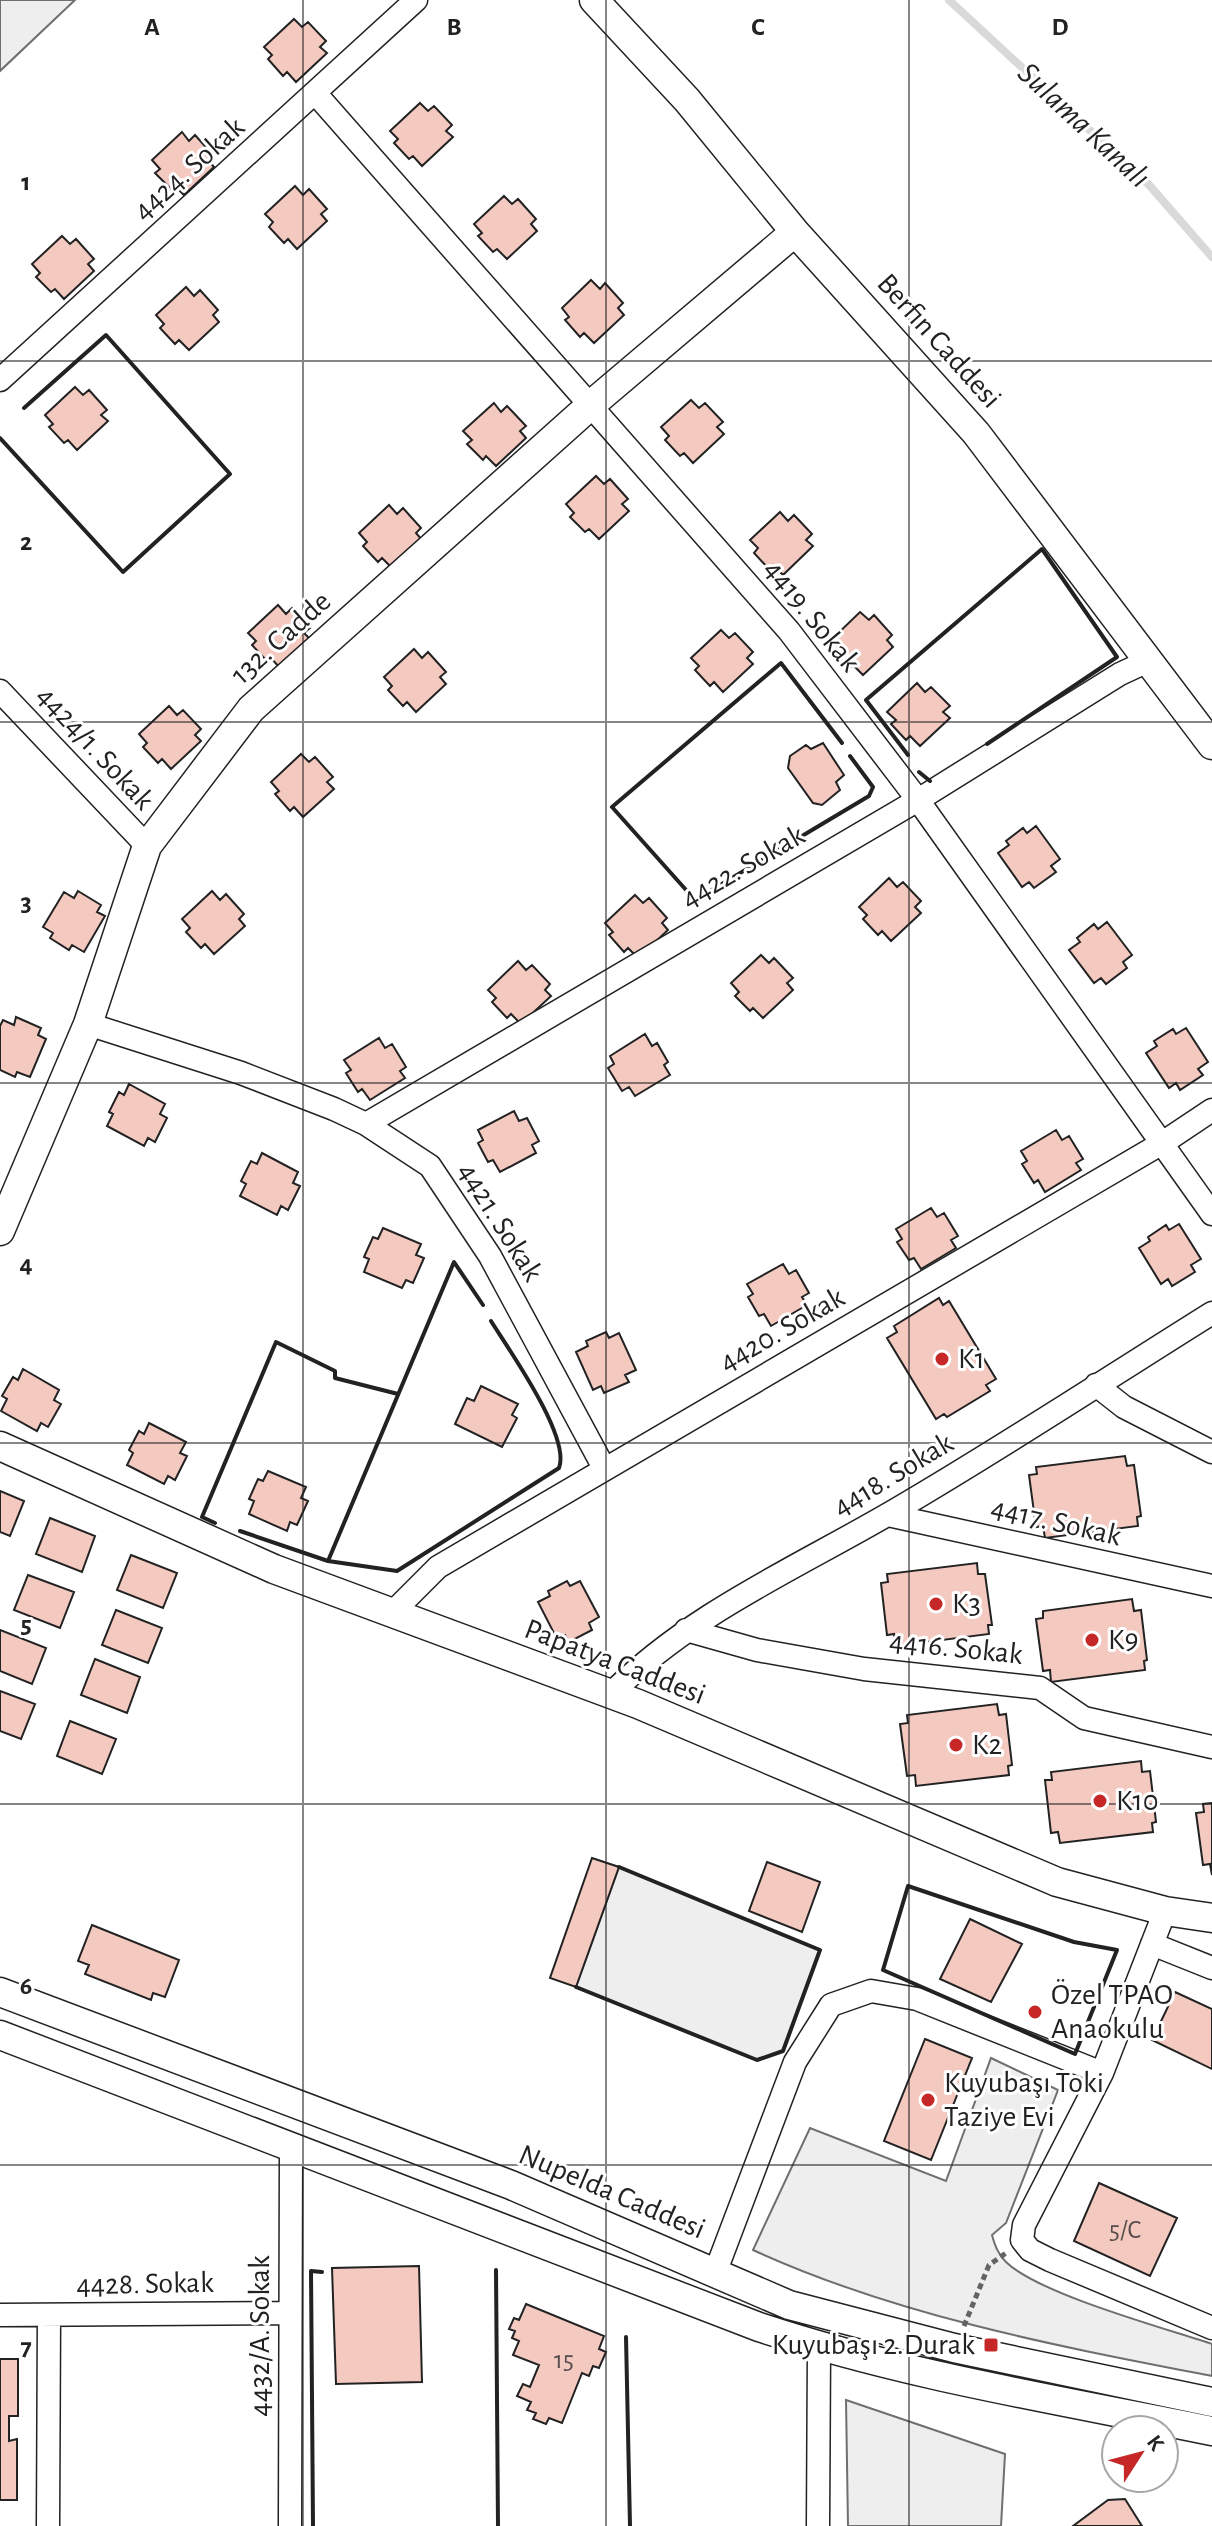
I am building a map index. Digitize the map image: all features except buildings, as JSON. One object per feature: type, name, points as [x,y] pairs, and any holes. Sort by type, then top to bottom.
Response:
[{"type":"street","name":"4424. Sokak","points":[[0,380],[416,0]]},
{"type":"street","name":"Berfin Caddesi","points":[[594,0],[687,100],[795,232],[976,433],[1212,745]]},
{"type":"street","name":"4419. Sokak","points":[[316,94],[789,631],[918,800],[1164,1142],[1212,1214]]},
{"type":"street","name":"132. Cadde","points":[[0,1231],[88,1024],[147,846],[251,709],[592,404],[795,232]]},
{"type":"street","name":"4422. Sokak","points":[[366,1124],[918,800],[1120,674],[1148,661]]},
{"type":"street","name":"4424/1. Sokak","points":[[0,691],[147,846]]},
{"type":"street","name":"4421. Sokak","points":[[88,1024],[241,1073],[366,1124],[430,1166],[490,1256],[604,1468]]},
{"type":"street","name":"4420. Sokak","points":[[392,1613],[438,1567],[1164,1142],[1212,1110]]},
{"type":"street","name":"4418. Sokak","points":[[610,1695],[640,1664],[686,1630],[888,1515],[1212,1313]]},
{"type":"street","points":[[1096,1385],[1124,1407],[1212,1452]]},
{"type":"street","name":"Papatya Caddesi","points":[[0,1446],[274,1569],[610,1695],[1057,1882],[1165,1911],[1212,1918]]},
{"type":"street","name":"4417. Sokak","points":[[888,1515],[1212,1586]]},
{"type":"street","name":"4416. Sokak","points":[[686,1630],[757,1650],[864,1669],[1040,1688],[1084,1718],[1212,1747]]},
{"type":"street","points":[[1165,1911],[1102,2073],[1024,2225],[1022,2240],[1030,2250],[1050,2260],[1212,2328]]},
{"type":"street","points":[[1152,1944],[1212,1968]]},
{"type":"street","points":[[715,2273],[795,2062],[831,2005],[871,1991],[917,1999],[1102,2073]]},
{"type":"street","name":"Nupelda Caddesi","points":[[0,1992],[511,2185],[789,2305],[954,2348],[1212,2402]]},
{"type":"street","points":[[0,2035],[759,2327],[819,2347],[947,2379],[1212,2431]]},
{"type":"street","name":"4432/A. Sokak","points":[[290,2526],[291,2146]]},
{"type":"street","name":"4428. Sokak","points":[[0,2315],[290,2313]]},
{"type":"street","points":[[48,2526],[49,2315]]},
{"type":"street","points":[[818,2526],[819,2347]]},
{"type":"path","points":[[954,2348],[989,2265],[1022,2240]]},
{"type":"shaded area","points":[[0,0],[75,0],[0,71]]},
{"type":"shaded area","points":[[619,1867],[820,1950],[783,2051],[757,2060],[576,1987]]},
{"type":"shaded area","points":[[991,2058],[1058,2090],[1006,2223],[992,2235],[1001,2256],[1022,2274],[1073,2298],[1212,2344],[1212,2376],[1095,2353],[921,2311],[808,2273],[753,2250],[810,2128],[946,2181]]},
{"type":"shaded area","points":[[846,2400],[1005,2454],[1001,2526],[848,2526]]},
{"type":"waterway","name":"Sulama Kanalı","points":[[949,0],[1150,186],[1212,257]]},
{"type":"wall","points":[[0,438],[123,572],[230,474],[106,335],[24,408]]},
{"type":"wall","points":[[908,755],[866,700],[1042,549],[1117,657],[987,744]]},
{"type":"wall","points":[[842,743],[781,663],[612,807],[695,900],[869,796],[873,787],[850,756]]},
{"type":"wall","points":[[919,772],[930,781]]},
{"type":"wall","points":[[483,1305],[454,1262],[328,1561],[397,1571],[559,1468],[560,1454],[548,1416],[491,1321]]},
{"type":"wall","points":[[215,1523],[202,1517],[276,1342],[335,1371],[335,1378],[398,1394]]},
{"type":"wall","points":[[240,1531],[328,1561]]},
{"type":"wall","points":[[576,1987],[757,2060],[783,2051],[820,1950],[619,1867]]},
{"type":"wall","points":[[908,1886],[1074,1942],[1117,1950],[1075,2054],[883,1970],[908,1886]]},
{"type":"wall","points":[[496,2270],[498,2526]]},
{"type":"wall","points":[[313,2526],[311,2271],[322,2272]]},
{"type":"wall","points":[[626,2337],[630,2526]]},
{"type":"place","name":"K1","points":[[942,1359]]},
{"type":"place","name":"K3","points":[[936,1604]]},
{"type":"place","name":"K9","points":[[1092,1640]]},
{"type":"place","name":"K2","points":[[956,1745]]},
{"type":"place","name":"K10","points":[[1100,1801]]},
{"type":"place","name":"Özel TPAO Anaokulu","points":[[1035,2012]]},
{"type":"place","name":"Kuyubaşı Toki Taziye Evi","points":[[928,2100]]},
{"type":"place","name":"Kuyubaşı 2.Durak","points":[[991,2345]]}]
